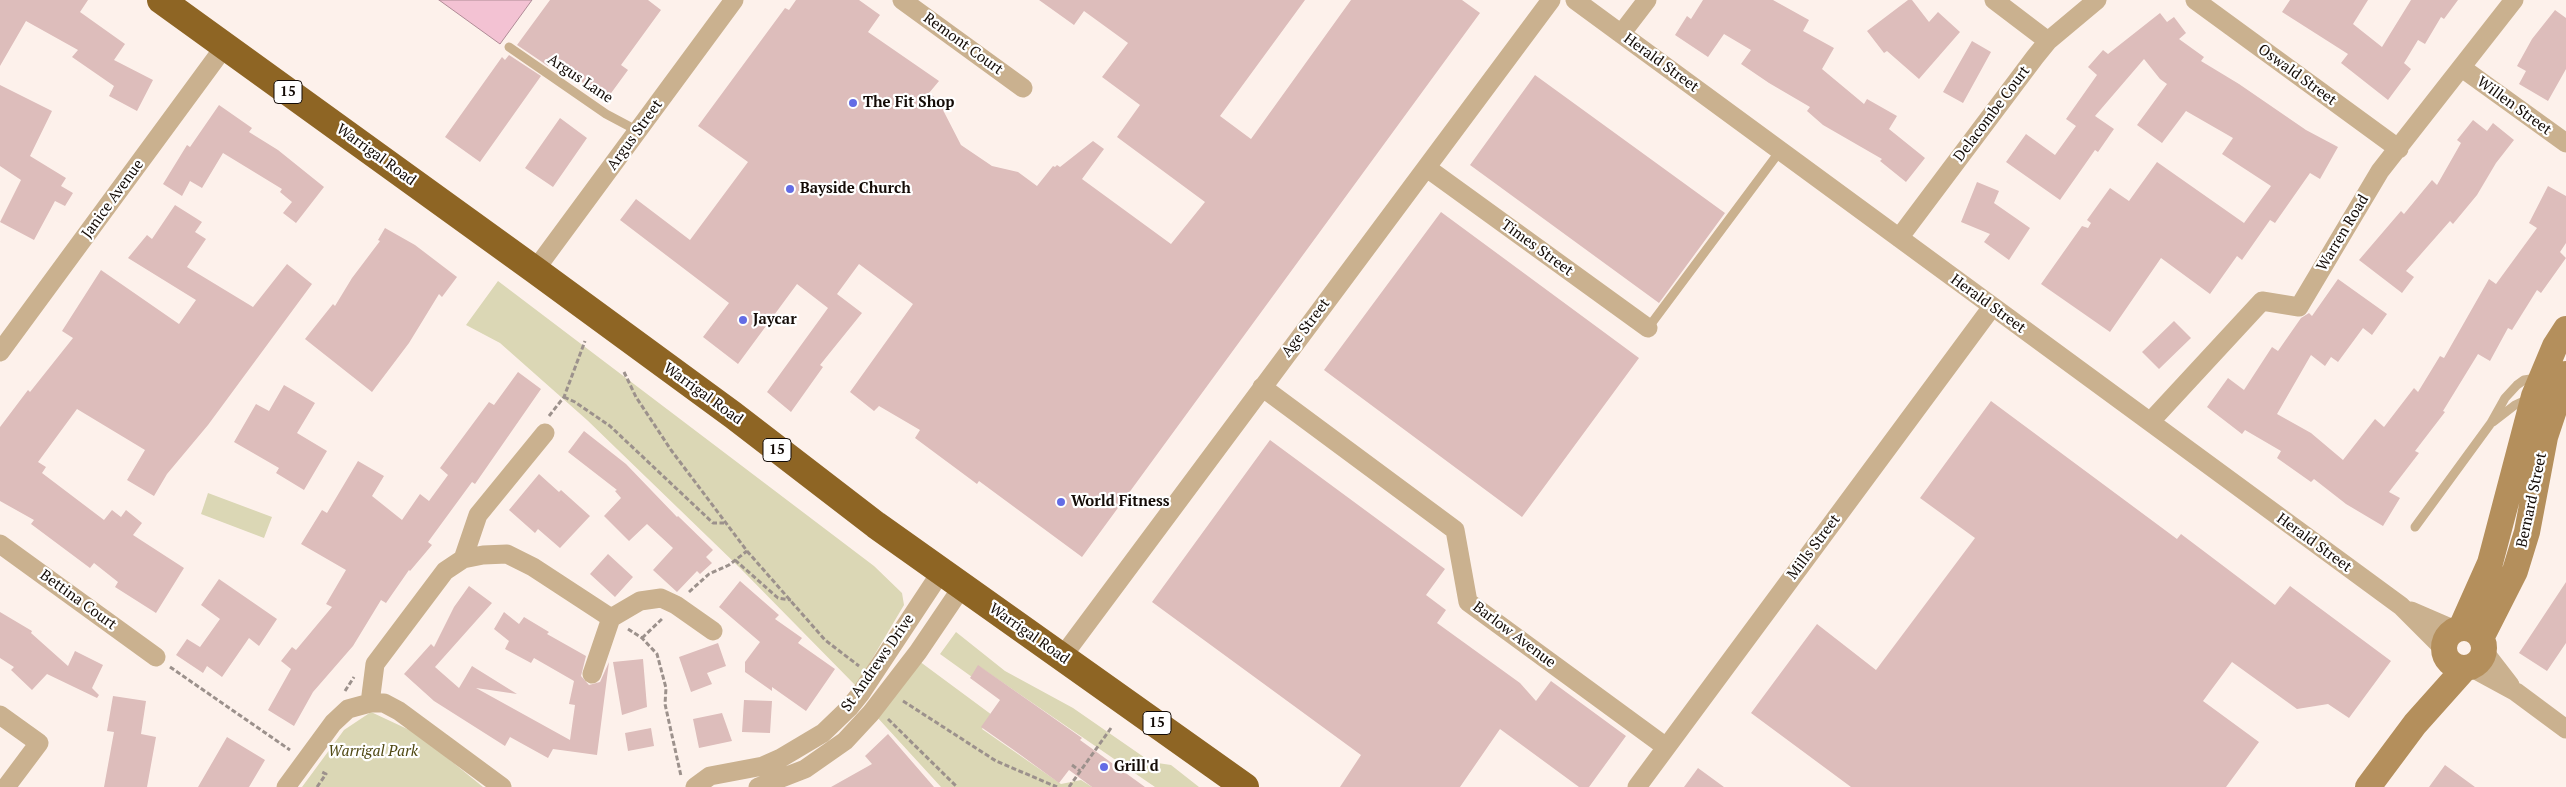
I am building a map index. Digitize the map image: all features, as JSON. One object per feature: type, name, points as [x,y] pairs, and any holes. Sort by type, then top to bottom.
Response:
[{"type":"highway","name":"Warrigal Road","points":[[161,0],[536,270],[952,579],[1245,787]]},
{"type":"street","name":"Argus Street","points":[[536,270],[734,0]]},
{"type":"street","name":"Remont Court","points":[[902,0],[1023,88]]},
{"type":"street","name":"Age Street","points":[[1062,657],[1551,0]]},
{"type":"street","name":"Herald Street","points":[[1575,0],[2401,606],[2463,649],[2566,729]]},
{"type":"street","points":[[1621,34],[1647,0]]},
{"type":"street","points":[[1994,0],[2048,41]]},
{"type":"street","name":"Delacombe Court","points":[[1900,238],[2048,41],[2097,0]]},
{"type":"street","name":"Oswald Street","points":[[2196,0],[2399,149]]},
{"type":"street","name":"Warren Road","points":[[2150,422],[2262,301],[2299,307],[2380,171],[2514,0]]},
{"type":"street","name":"Janice Avenue","points":[[0,352],[225,46]]},
{"type":"street","name":"Willen Street","points":[[2462,68],[2566,144]]},
{"type":"street","name":"Times Street","points":[[1426,168],[1648,328]]},
{"type":"street","name":"Mills Street","points":[[1636,787],[1992,307]]},
{"type":"street","name":"Bernard Street","points":[[2368,787],[2415,724],[2463,649],[2550,385],[2566,329]]},
{"type":"street","name":"Barlow Avenue","points":[[1262,387],[1455,530],[1468,602],[1666,747]]},
{"type":"street","points":[[463,559],[478,515],[545,433]]},
{"type":"street","name":"Bettina Court","points":[[0,544],[156,656]]},
{"type":"street","points":[[370,703],[375,664],[445,571],[463,559],[483,555],[507,554],[533,568],[611,618]]},
{"type":"street","name":"St Andrews Drive","points":[[691,785],[710,776],[763,766],[781,758],[823,733],[849,708],[952,579]]},
{"type":"street","name":"St Andrews Drive","points":[[758,787],[805,769],[833,751],[857,729],[918,652],[952,579]]},
{"type":"street","points":[[592,674],[611,618],[640,601],[661,598],[676,605],[713,631]]},
{"type":"street","points":[[286,787],[333,723],[348,709],[370,703],[384,703],[399,711],[502,787]]},
{"type":"street","points":[[0,715],[39,743],[6,787]]},
{"type":"lane","name":"Argus Lane","points":[[508,47],[606,114],[638,131]]},
{"type":"lane","points":[[1648,328],[1780,151]]},
{"type":"lane","points":[[2415,527],[2491,423],[2505,398],[2517,385],[2524,380],[2550,385]]},
{"type":"lane","points":[[2491,423],[2516,405],[2550,385]]},
{"type":"path","points":[[545,433],[545,420],[564,397],[585,341]]},
{"type":"path","points":[[624,372],[636,397],[671,450],[747,551]]},
{"type":"path","points":[[564,397],[575,402],[610,426],[713,523],[725,523]]},
{"type":"path","points":[[735,560],[778,598],[791,600]]},
{"type":"path","points":[[611,618],[642,638],[658,654],[666,688],[665,704],[691,785]]},
{"type":"path","points":[[156,656],[326,774],[317,787]]},
{"type":"path","points":[[898,707],[903,701]]},
{"type":"path","points":[[893,712],[888,718],[957,787]]},
{"type":"path","points":[[1069,787],[1112,728]]},
{"type":"path","points":[[1072,765],[1080,771]]},
{"type":"green space","points":[[498,281],[874,566],[902,593],[904,605],[856,686],[739,567],[587,420],[500,343],[466,325]]},
{"type":"green space","points":[[208,493],[272,517],[264,538],[201,514]]},
{"type":"green space","points":[[956,632],[1005,671],[1073,708],[1151,762],[1171,765],[1199,787],[1155,787],[980,667],[972,677],[940,654]]},
{"type":"green space","points":[[919,661],[992,715],[982,729],[1061,784],[1081,780],[1092,787],[941,787],[876,716]]},
{"type":"green space","name":"Warrigal Park","points":[[371,712],[418,734],[483,787],[302,787],[344,730]]},
{"type":"shaded area","points":[[439,0],[532,0],[500,44]]},
{"type":"building","points":[[0,0],[88,0],[80,12],[125,44],[114,60],[153,80],[137,111],[109,96],[114,86],[72,57],[78,50],[26,21],[0,66]]},
{"type":"building","points":[[550,0],[648,0],[661,10],[621,65],[628,70],[606,100],[552,60],[548,66],[517,45]]},
{"type":"building","points":[[796,0],[859,0],[880,15],[868,32],[939,81],[929,93],[948,107],[944,112],[961,145],[992,166],[1018,172],[1037,186],[1053,166],[1057,165],[1060,167],[1093,141],[1104,149],[1082,179],[1171,244],[1205,202],[1117,137],[1140,105],[1102,77],[1128,43],[1084,11],[1074,25],[1039,0],[1305,0],[1220,116],[1251,139],[1351,0],[1462,0],[1480,13],[1082,557],[979,481],[977,484],[915,438],[920,430],[879,406],[874,411],[850,392],[913,304],[859,264],[837,294],[862,313],[820,365],[823,367],[791,412],[767,392],[828,308],[797,284],[738,364],[703,337],[729,303],[620,220],[636,199],[690,240],[748,162],[698,126],[785,8],[789,10]]},
{"type":"building","points":[[1703,0],[1773,0],[1809,20],[1803,31],[1834,48],[1822,69],[1864,104],[1867,99],[1897,116],[1889,129],[1925,158],[1906,182],[1880,161],[1882,159],[1823,125],[1807,111],[1810,107],[1741,64],[1751,50],[1724,34],[1708,57],[1675,35],[1687,16],[1691,19]]},
{"type":"building","points":[[1908,0],[1912,0],[1929,22],[1938,12],[1960,32],[1919,79],[1887,51],[1884,53],[1867,31]]},
{"type":"building","points":[[2290,0],[2368,0],[2353,24],[2382,47],[2411,0],[2458,0],[2444,19],[2441,17],[2425,44],[2418,40],[2404,63],[2411,69],[2388,100],[2341,63],[2348,54],[2282,12]]},
{"type":"building","points":[[2555,10],[2566,18],[2566,69],[2548,101],[2519,84],[2526,71],[2517,66],[2532,39]]},
{"type":"building","points":[[2160,13],[2167,22],[2174,17],[2186,33],[2179,39],[2204,57],[2201,61],[2239,84],[2306,130],[2338,147],[2320,179],[2310,173],[2275,223],[2270,220],[2242,260],[2237,256],[2210,294],[2161,258],[2110,332],[2041,284],[2082,226],[2088,228],[2091,223],[2087,220],[2110,188],[2129,201],[2157,162],[2244,223],[2271,186],[2222,154],[2233,138],[2186,111],[2162,143],[2137,125],[2167,84],[2160,79],[2144,59],[2095,116],[2114,129],[2098,152],[2095,150],[2060,200],[2006,162],[2026,134],[2055,155],[2076,126],[2066,119],[2097,75],[2088,67],[2103,50],[2108,54]]},
{"type":"building","points":[[1972,41],[1991,52],[1963,103],[1943,92]]},
{"type":"building","points":[[509,55],[541,76],[480,162],[445,137],[502,57],[505,60]]},
{"type":"building","points":[[1535,75],[1725,213],[1659,303],[1470,165]]},
{"type":"building","points":[[0,85],[52,111],[30,156],[66,178],[61,186],[73,193],[65,206],[55,201],[34,240],[0,222],[21,180],[0,166]]},
{"type":"building","points":[[219,105],[252,128],[249,132],[278,150],[324,187],[296,223],[283,213],[292,202],[280,192],[282,189],[223,153],[202,188],[190,181],[182,196],[163,184],[187,145],[190,147]]},
{"type":"building","points":[[560,118],[587,138],[553,187],[525,168]]},
{"type":"building","points":[[2473,120],[2487,131],[2493,123],[2514,140],[2496,163],[2477,195],[2453,224],[2450,221],[2406,271],[2414,277],[2402,293],[2359,260],[2401,211],[2404,214],[2432,180],[2437,185],[2461,143],[2457,140]]},
{"type":"building","points":[[1977,182],[1999,191],[1994,203],[2030,228],[2009,260],[1984,242],[1990,234],[1961,222]]},
{"type":"building","points":[[2548,186],[2566,196],[2566,243],[2560,252],[2566,258],[2541,293],[2537,290],[2512,330],[2508,328],[2490,361],[2478,354],[2443,411],[2445,412],[2415,451],[2419,453],[2389,492],[2400,498],[2383,526],[2346,504],[2314,479],[2311,482],[2277,458],[2281,451],[2245,430],[2242,434],[2207,407],[2228,378],[2244,390],[2272,347],[2278,351],[2301,318],[2309,313],[2312,316],[2338,279],[2387,314],[2372,335],[2363,328],[2338,362],[2331,357],[2325,366],[2311,355],[2277,414],[2311,433],[2343,460],[2375,419],[2384,427],[2414,388],[2418,392],[2440,356],[2444,358],[2489,279],[2496,284],[2537,228],[2529,223]]},
{"type":"building","points":[[175,205],[202,222],[195,232],[206,239],[187,267],[253,307],[287,264],[312,284],[208,425],[167,474],[154,496],[127,480],[145,450],[77,409],[38,462],[46,467],[42,473],[104,520],[112,510],[121,517],[126,510],[142,523],[133,535],[184,568],[156,613],[115,587],[118,582],[94,563],[90,568],[31,524],[34,520],[0,501],[0,427],[28,390],[30,392],[73,338],[62,331],[101,270],[179,324],[196,300],[128,258],[147,235],[152,239]]},
{"type":"building","points":[[1441,212],[1639,358],[1522,517],[1324,370]]},
{"type":"building","points":[[385,228],[415,245],[457,277],[442,297],[439,294],[409,343],[372,392],[305,339],[333,304],[335,306],[352,278],[380,241],[378,240]]},
{"type":"building","points":[[2174,321],[2191,338],[2159,369],[2142,352]]},
{"type":"building","points":[[518,372],[541,389],[475,484],[472,482],[428,542],[432,545],[409,570],[386,603],[381,600],[353,646],[313,692],[294,726],[268,710],[291,669],[281,661],[292,647],[296,650],[332,607],[326,604],[346,570],[301,544],[322,510],[327,513],[358,461],[384,476],[372,496],[402,520],[420,494],[429,501],[448,475],[440,468],[489,402],[494,405]]},
{"type":"building","points":[[284,385],[315,403],[297,433],[327,451],[304,490],[276,473],[279,468],[234,442],[256,404],[269,411]]},
{"type":"building","points":[[1991,401],[2177,539],[2181,534],[2275,605],[2290,586],[2391,661],[2349,718],[2328,704],[2297,709],[2232,662],[2203,701],[2259,742],[2226,787],[1851,787],[1751,713],[1817,624],[1876,670],[1975,538],[1920,498]]},
{"type":"building","points":[[584,431],[626,464],[677,517],[713,550],[706,557],[712,563],[700,574],[697,571],[677,592],[653,570],[673,548],[647,524],[629,541],[604,516],[621,498],[615,491],[617,490],[568,452]]},
{"type":"building","points":[[1270,440],[1445,569],[1426,595],[1446,610],[1437,623],[1520,683],[1536,701],[1551,681],[1626,736],[1589,787],[1579,787],[1500,729],[1460,787],[1340,787],[1361,755],[1152,602]]},
{"type":"building","points":[[539,474],[559,492],[561,490],[590,516],[560,548],[538,529],[535,533],[509,510]]},
{"type":"building","points":[[608,554],[633,577],[615,597],[590,574]]},
{"type":"building","points":[[219,579],[277,619],[259,646],[249,638],[222,677],[207,666],[203,673],[176,655],[187,639],[200,647],[220,619],[201,605]]},
{"type":"building","points":[[740,581],[779,615],[775,619],[802,638],[798,643],[835,669],[806,711],[772,687],[772,691],[745,672],[745,662],[760,642],[719,607]]},
{"type":"building","points":[[2566,582],[2566,643],[2547,671],[2519,653]]},
{"type":"building","points":[[469,586],[492,603],[435,667],[459,688],[472,666],[517,694],[476,688],[570,740],[575,705],[569,704],[574,681],[534,658],[531,663],[505,649],[509,641],[494,629],[504,612],[519,624],[524,617],[549,632],[547,634],[586,656],[581,676],[589,685],[600,682],[609,662],[597,755],[553,749],[548,758],[510,737],[505,746],[434,701],[404,674],[431,644],[434,647],[454,607]]},
{"type":"building","points":[[0,612],[32,631],[31,633],[68,666],[75,651],[103,665],[92,688],[99,695],[97,698],[47,674],[32,690],[11,670],[14,667],[0,658]]},
{"type":"building","points":[[718,643],[726,666],[707,673],[712,684],[691,692],[679,657]]},
{"type":"building","points":[[643,659],[647,707],[622,715],[613,662]]},
{"type":"building","points":[[978,665],[1082,738],[1080,740],[1145,787],[1092,787],[1069,770],[1059,783],[981,727],[1000,700],[970,678]]},
{"type":"building","points":[[113,696],[146,701],[141,734],[156,737],[147,787],[104,787],[114,732],[107,731]]},
{"type":"building","points":[[744,700],[772,701],[770,733],[742,732]]},
{"type":"building","points":[[722,713],[732,741],[699,748],[693,719]]},
{"type":"building","points":[[651,728],[654,746],[628,751],[625,733]]},
{"type":"building","points":[[888,734],[934,787],[831,787],[872,764],[865,756]]},
{"type":"building","points":[[227,737],[265,760],[249,787],[198,787]]},
{"type":"building","points":[[2445,765],[2475,787],[2429,787]]},
{"type":"building","points":[[1698,768],[1724,787],[1684,787]]},
{"type":"place","name":"The Fit Shop","points":[[853,103]]},
{"type":"place","name":"Bayside Church","points":[[790,189]]},
{"type":"place","name":"Jaycar","points":[[743,320]]},
{"type":"place","name":"World Fitness","points":[[1061,502]]},
{"type":"place","name":"Grill'd","points":[[1104,767]]}]
